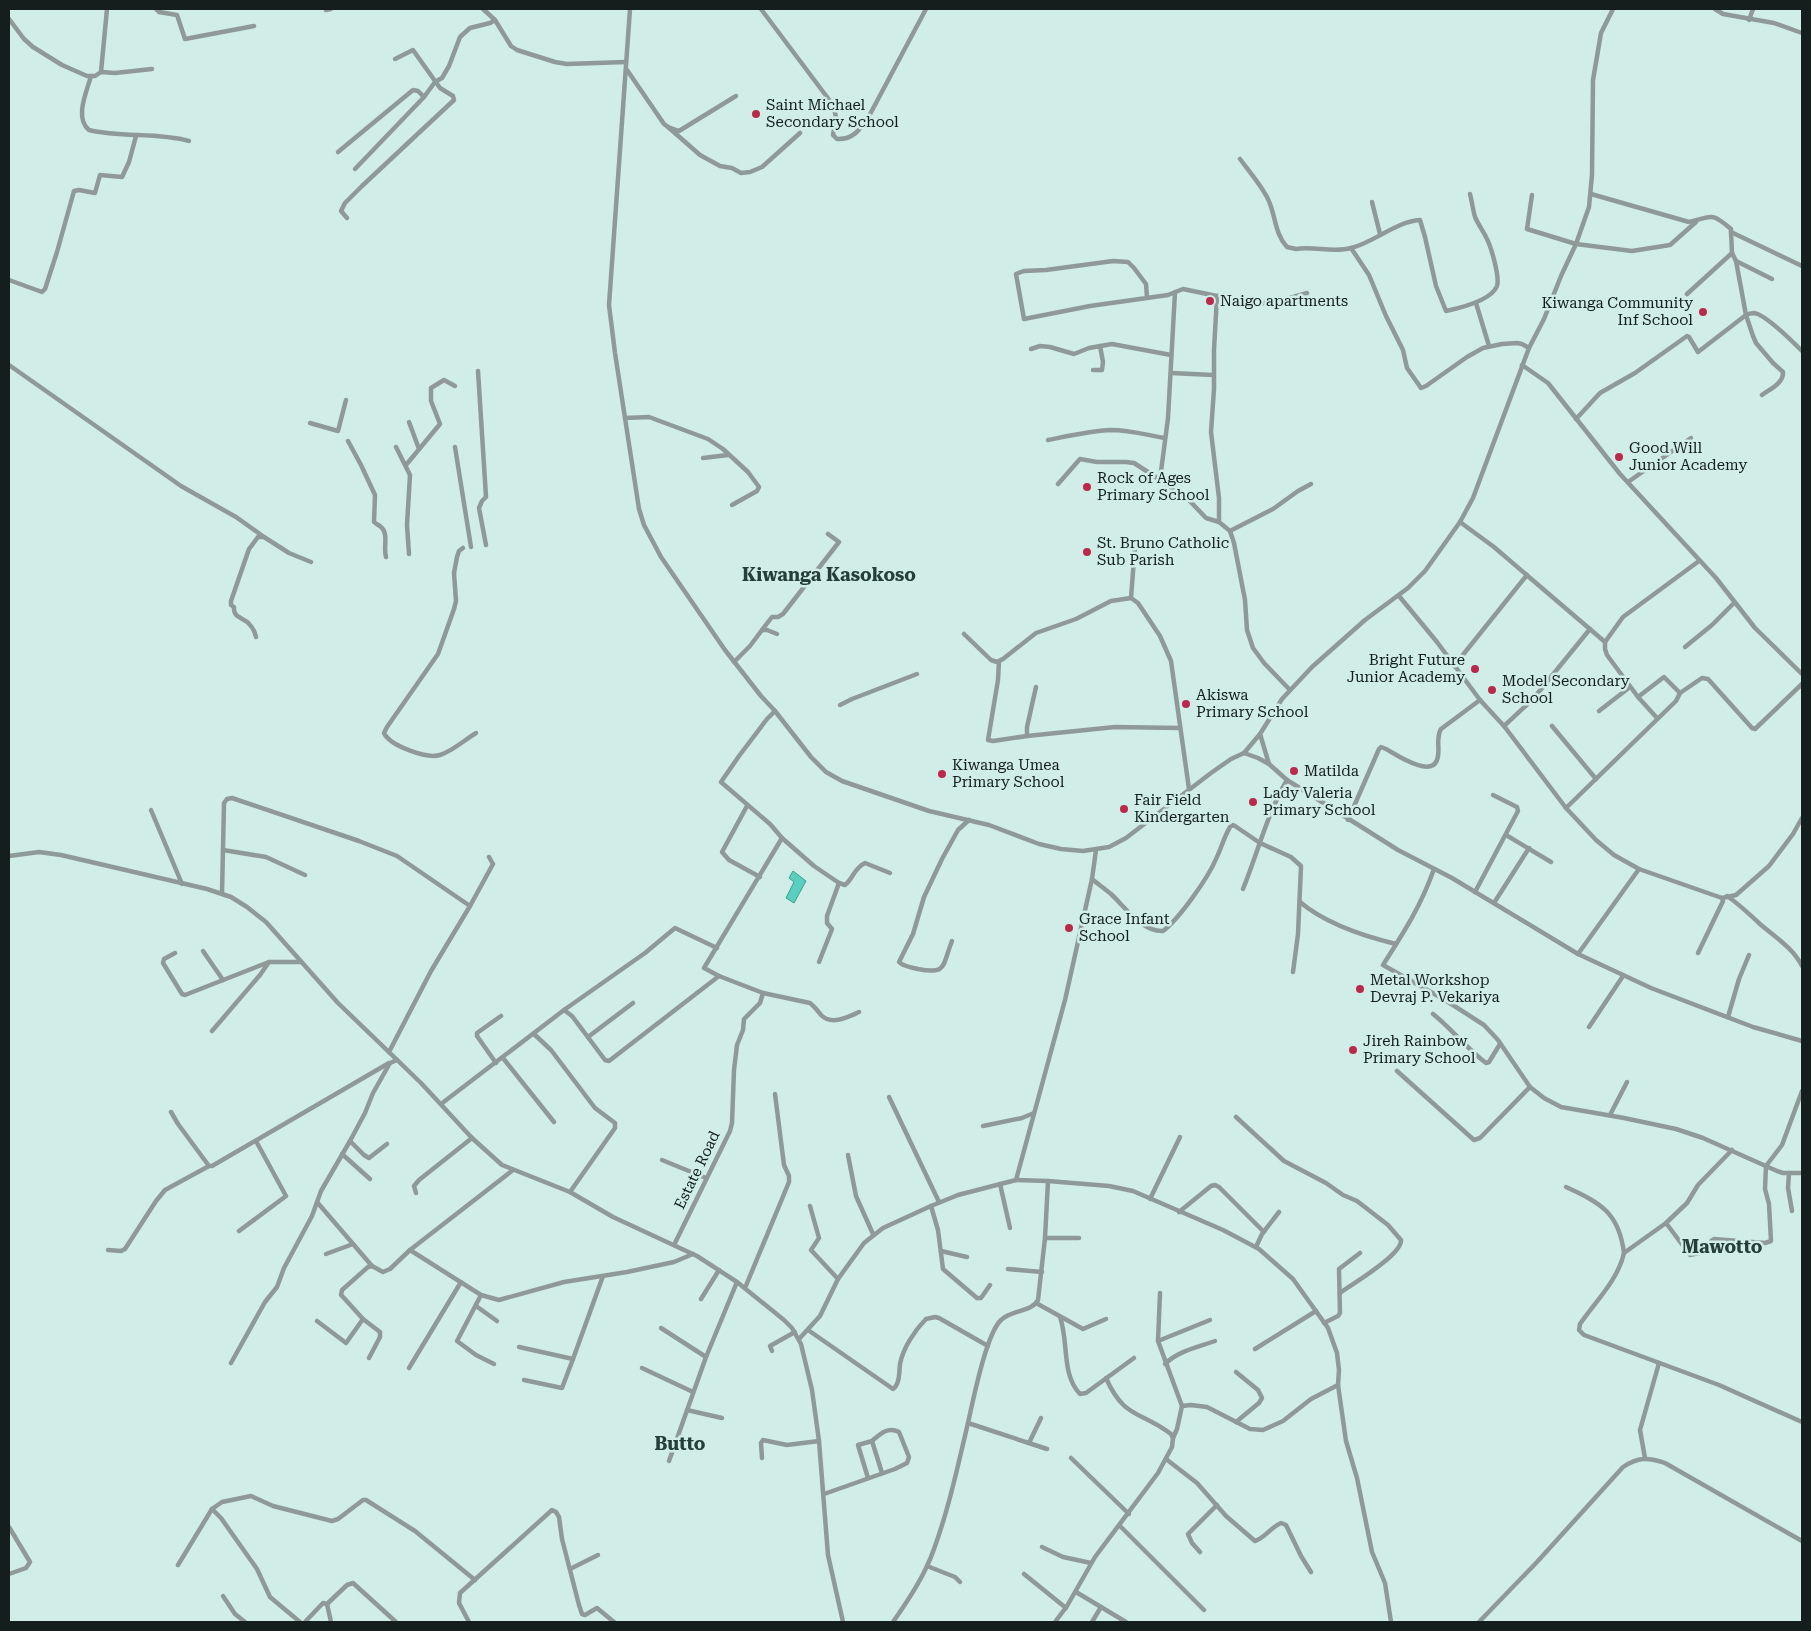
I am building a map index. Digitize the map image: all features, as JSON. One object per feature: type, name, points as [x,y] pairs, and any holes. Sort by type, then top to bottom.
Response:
[{"type":"street","points":[[101,72],[107,9]]},
{"type":"street","points":[[156,9],[160,12],[176,15],[185,39],[254,26]]},
{"type":"street","points":[[484,9],[495,20],[511,46],[518,50],[555,62],[568,64],[626,62]]},
{"type":"street","points":[[630,9],[627,70],[613,233],[610,305],[634,484],[644,525],[664,563],[734,662],[761,696],[776,711],[811,758],[826,772],[866,790],[929,811],[989,825],[1039,844],[1083,851],[1109,847],[1126,838],[1189,789],[1231,759],[1244,753],[1260,734],[1274,710],[1290,690],[1348,635],[1399,596],[1425,571],[1460,522],[1474,498],[1522,365],[1544,320],[1576,244],[1589,206],[1591,194],[1593,80],[1601,33],[1613,9]]},
{"type":"street","points":[[761,9],[833,106],[836,117],[833,135],[837,139],[842,140],[856,134],[868,118],[926,9]]},
{"type":"street","points":[[1715,9],[1723,14],[1774,23],[1802,33]]},
{"type":"street","points":[[1749,20],[1753,9]]},
{"type":"street","points":[[9,19],[24,39],[33,47],[62,65],[87,76],[101,72],[115,73],[152,69]]},
{"type":"street","points":[[355,169],[424,97],[435,82],[442,78],[447,71],[460,37],[470,28],[495,20]]},
{"type":"street","points":[[347,218],[341,211],[345,203],[454,100],[453,96],[440,88],[435,82],[413,50],[395,59]]},
{"type":"street","points":[[627,70],[668,127],[700,155],[720,166],[732,168],[741,173],[750,172],[762,167],[800,133]]},
{"type":"street","points":[[91,76],[82,110],[83,122],[86,128],[93,131],[136,136],[173,137],[189,141]]},
{"type":"street","points":[[338,152],[413,90],[418,90],[424,97]]},
{"type":"street","points":[[668,127],[679,131],[736,96]]},
{"type":"street","points":[[9,280],[42,292],[45,289],[75,189],[95,193],[100,175],[122,177],[129,162],[136,136]]},
{"type":"street","points":[[1240,159],[1267,197],[1273,211],[1276,230],[1287,247],[1296,249],[1352,248],[1380,234],[1420,220],[1436,286],[1445,310],[1476,303],[1497,286],[1498,280],[1487,239],[1474,216],[1470,194]]},
{"type":"street","points":[[1591,194],[1689,222],[1704,217],[1716,218],[1731,229],[1732,253],[1736,262],[1746,315],[1756,343],[1783,372],[1784,377],[1781,382],[1762,395]]},
{"type":"street","points":[[1532,195],[1528,230],[1576,244],[1616,250],[1670,245],[1699,219]]},
{"type":"street","points":[[1372,202],[1380,234]]},
{"type":"street","points":[[1731,232],[1802,266]]},
{"type":"street","points":[[1352,248],[1369,275],[1403,350],[1407,368],[1421,388],[1467,356],[1489,346],[1517,343],[1529,348]]},
{"type":"street","points":[[1687,294],[1732,253]]},
{"type":"street","points":[[1147,298],[1146,284],[1130,264],[1124,261],[1024,271],[1016,274],[1024,319],[1147,298],[1182,289],[1218,296],[1225,295],[1241,303],[1252,305],[1283,300],[1307,293]]},
{"type":"street","points":[[1736,262],[1772,279]]},
{"type":"street","points":[[1160,479],[1165,438],[1175,292]]},
{"type":"street","points":[[1218,296],[1211,432],[1219,498],[1219,522]]},
{"type":"street","points":[[1476,303],[1489,346]]},
{"type":"street","points":[[1576,420],[1600,393],[1635,373],[1687,336],[1698,352],[1746,315],[1758,314],[1780,330],[1802,351]]},
{"type":"street","points":[[1031,349],[1040,346],[1050,347],[1074,354],[1083,349],[1119,345],[1171,355]]},
{"type":"street","points":[[1094,370],[1102,370],[1103,362],[1100,346]]},
{"type":"street","points":[[9,365],[181,486],[236,517],[290,552],[311,562]]},
{"type":"street","points":[[1522,365],[1545,380],[1628,482],[1716,578],[1755,628],[1802,674]]},
{"type":"street","points":[[478,372],[486,497],[482,501],[480,508],[486,545]]},
{"type":"street","points":[[1170,373],[1213,375]]},
{"type":"street","points":[[406,465],[440,424],[431,401],[431,388],[444,380],[455,386]]},
{"type":"street","points":[[310,423],[338,431],[346,400]]},
{"type":"street","points":[[626,418],[649,417],[708,439],[719,446],[748,472],[759,487],[757,491],[732,505]]},
{"type":"street","points":[[409,422],[418,449]]},
{"type":"street","points":[[1048,440],[1110,430],[1165,438]]},
{"type":"street","points":[[1628,482],[1691,438]]},
{"type":"street","points":[[348,441],[362,465],[375,495],[374,522],[384,532],[386,557]]},
{"type":"street","points":[[396,447],[406,465],[411,480],[407,525],[409,554]]},
{"type":"street","points":[[455,447],[471,547]]},
{"type":"street","points":[[703,458],[728,455]]},
{"type":"street","points":[[1058,484],[1080,459],[1097,462],[1126,462],[1134,464],[1160,479],[1186,496],[1206,518],[1219,522],[1230,532],[1234,543],[1245,600],[1247,630],[1253,648],[1264,663],[1290,690]]},
{"type":"street","points":[[1230,532],[1273,509],[1311,484]]},
{"type":"street","points":[[1460,522],[1494,547],[1605,642]]},
{"type":"street","points":[[734,662],[750,646],[772,617],[778,617],[783,614],[839,542],[828,534]]},
{"type":"street","points":[[256,637],[250,624],[236,615],[231,601],[249,549],[258,537],[264,536]]},
{"type":"street","points":[[1131,598],[1135,546]]},
{"type":"street","points":[[464,548],[459,551],[454,572],[456,601],[438,654],[384,733],[386,737],[402,748],[417,753],[439,756],[476,733]]},
{"type":"street","points":[[1657,718],[1638,698],[1607,655],[1605,642],[1623,617],[1699,561]]},
{"type":"street","points":[[1454,666],[1527,575]]},
{"type":"street","points":[[1399,596],[1437,642],[1480,700],[1504,726],[1566,808],[1596,840],[1614,854],[1639,869],[1725,897],[1740,904],[1758,923],[1788,948],[1802,966]]},
{"type":"street","points":[[964,634],[991,660],[999,661],[1036,633],[1076,619],[1111,601],[1131,598],[1138,603],[1146,615],[1167,650],[1171,661],[1189,789]]},
{"type":"street","points":[[1685,647],[1712,625],[1734,603]]},
{"type":"street","points":[[1504,726],[1533,699],[1590,629]]},
{"type":"street","points":[[762,630],[777,634]]},
{"type":"street","points":[[999,661],[998,680],[988,740],[993,741],[1114,727],[1180,728]]},
{"type":"street","points":[[840,705],[917,674]]},
{"type":"street","points":[[1638,698],[1664,677],[1680,694]]},
{"type":"street","points":[[1566,808],[1676,701],[1680,694],[1702,678],[1708,679],[1752,728],[1755,729],[1802,684]]},
{"type":"street","points":[[1027,736],[1036,687]]},
{"type":"street","points":[[1599,710],[1630,687]]},
{"type":"street","points":[[1348,820],[1381,747],[1421,768],[1430,768],[1437,760],[1438,734],[1480,700]]},
{"type":"street","points":[[776,711],[767,719],[721,782],[770,824],[782,838],[814,866],[839,883],[845,885],[849,882],[859,866],[864,864],[890,873]]},
{"type":"street","points":[[1552,726],[1596,779]]},
{"type":"street","points":[[1260,734],[1270,764]]},
{"type":"street","points":[[1244,753],[1270,764],[1287,780],[1348,820],[1527,922],[1578,954],[1623,976],[1728,1018],[1802,1041]]},
{"type":"street","points":[[1243,889],[1271,811],[1287,780]]},
{"type":"street","points":[[1475,892],[1518,809],[1493,795]]},
{"type":"street","points":[[222,894],[224,803],[227,799],[232,798],[359,841],[397,856],[470,906]]},
{"type":"street","points":[[747,806],[722,852],[729,860],[760,877]]},
{"type":"street","points":[[151,810],[182,884]]},
{"type":"street","points":[[1698,953],[1725,897],[1736,894],[1774,860],[1794,834],[1802,818]]},
{"type":"street","points":[[952,941],[942,968],[937,971],[931,972],[905,966],[899,962],[913,934],[918,912],[942,859],[958,830],[969,820]]},
{"type":"street","points":[[1092,880],[1144,924],[1152,929],[1163,931],[1174,922],[1213,866],[1230,827],[1233,825],[1260,843],[1291,857],[1301,866],[1298,934],[1293,972]]},
{"type":"street","points":[[1506,835],[1551,862]]},
{"type":"street","points":[[782,838],[704,968],[719,976],[763,993],[815,1006],[823,1017],[844,1020],[859,1012]]},
{"type":"street","points":[[1494,903],[1529,848]]},
{"type":"street","points":[[223,850],[266,857],[305,875]]},
{"type":"street","points":[[1016,1180],[1062,1010],[1092,880],[1096,850]]},
{"type":"street","points":[[9,856],[39,852],[55,854],[222,894],[239,902],[256,913],[338,1003],[441,1104],[472,1138],[502,1165],[570,1192],[613,1217],[693,1254],[738,1282],[772,1308],[795,1332],[799,1339],[809,1374],[819,1441],[828,1555],[843,1622]]},
{"type":"street","points":[[388,1052],[431,971],[493,864],[489,857]]},
{"type":"street","points":[[1434,869],[1417,910],[1404,934],[1383,965],[1484,1025],[1498,1040],[1530,1087],[1544,1098],[1561,1107],[1676,1129],[1703,1138],[1783,1173],[1802,1173]]},
{"type":"street","points":[[1578,954],[1639,869]]},
{"type":"street","points":[[819,962],[832,929],[827,923],[827,916],[839,883]]},
{"type":"street","points":[[1300,902],[1311,911],[1338,925],[1396,944]]},
{"type":"street","points":[[441,1104],[564,1010],[645,953],[675,928],[717,948]]},
{"type":"street","points":[[175,952],[163,962],[182,994],[188,995],[269,962],[301,962]]},
{"type":"street","points":[[203,952],[222,980]]},
{"type":"street","points":[[1728,1018],[1739,979],[1749,956]]},
{"type":"street","points":[[212,1031],[269,962]]},
{"type":"street","points":[[564,1010],[572,1016],[606,1060],[610,1060],[719,976]]},
{"type":"street","points":[[1589,1027],[1623,976]]},
{"type":"street","name":"Estate Road","points":[[674,1245],[731,1128],[737,1045],[743,1030],[744,1019],[760,1003],[763,993]]},
{"type":"street","points":[[588,1037],[633,1003]]},
{"type":"street","points":[[1433,1014],[1486,1063],[1489,1062],[1500,1044]]},
{"type":"street","points":[[496,1063],[477,1036],[477,1033],[501,1016]]},
{"type":"street","points":[[534,1034],[551,1050],[595,1108],[615,1123],[615,1128],[570,1192]]},
{"type":"street","points":[[503,1058],[554,1122]]},
{"type":"street","points":[[108,1250],[121,1251],[125,1249],[165,1190],[209,1166],[215,1165],[390,1062],[397,1060]]},
{"type":"street","points":[[231,1363],[265,1302],[277,1287],[284,1268],[312,1216],[322,1191],[368,1108],[373,1093],[390,1062]]},
{"type":"street","points":[[1397,1071],[1474,1140],[1480,1138],[1530,1087]]},
{"type":"street","points":[[1610,1115],[1627,1082]]},
{"type":"street","points":[[1666,1223],[1690,1254],[1708,1251],[1712,1240],[1717,1238],[1769,1242],[1772,1239],[1769,1204],[1765,1189],[1766,1166],[1782,1145],[1802,1091]]},
{"type":"street","points":[[745,1288],[789,1176],[784,1165],[775,1094]]},
{"type":"street","points":[[889,1097],[939,1202]]},
{"type":"street","points":[[171,1112],[209,1166]]},
{"type":"street","points":[[982,1126],[1022,1118],[1034,1113]]},
{"type":"street","points":[[1236,1117],[1284,1161],[1357,1201],[1388,1225],[1401,1240],[1401,1245],[1392,1255],[1340,1293]]},
{"type":"street","points":[[1150,1199],[1180,1137]]},
{"type":"street","points":[[416,1193],[414,1186],[419,1180],[472,1138]]},
{"type":"street","points":[[239,1231],[286,1196],[256,1141]]},
{"type":"street","points":[[350,1141],[369,1158],[387,1144]]},
{"type":"street","points":[[1624,1253],[1666,1223],[1687,1203],[1698,1185],[1732,1150]]},
{"type":"street","points":[[342,1154],[370,1179]]},
{"type":"street","points":[[848,1155],[856,1196],[873,1234]]},
{"type":"street","points":[[662,1160],[706,1178]]},
{"type":"street","points":[[317,1202],[372,1266],[379,1271],[386,1272],[410,1250],[513,1170]]},
{"type":"street","points":[[1789,1173],[1788,1188],[1792,1212]]},
{"type":"street","points":[[799,1339],[825,1308],[838,1279],[864,1243],[873,1234],[939,1202],[1000,1184],[1016,1180],[1120,1187],[1223,1230],[1256,1247],[1293,1278],[1331,1334],[1338,1353],[1338,1385],[1346,1441],[1358,1478],[1372,1552],[1385,1583],[1391,1622]]},
{"type":"street","points":[[893,1622],[907,1602],[934,1549],[953,1487],[988,1346],[994,1331],[1001,1320],[1014,1312],[1036,1303],[1039,1296],[1048,1181]]},
{"type":"street","points":[[1000,1184],[1010,1228]]},
{"type":"street","points":[[1179,1212],[1210,1186],[1215,1185],[1264,1232]]},
{"type":"street","points":[[1566,1187],[1592,1199],[1605,1209],[1617,1224],[1624,1253],[1622,1264],[1580,1324],[1579,1330],[1584,1335],[1719,1385],[1802,1422]]},
{"type":"street","points":[[810,1206],[819,1238],[811,1250],[838,1279]]},
{"type":"street","points":[[931,1206],[939,1233],[943,1269],[977,1298],[981,1298],[990,1285]]},
{"type":"street","points":[[1256,1247],[1264,1232],[1279,1212]]},
{"type":"street","points":[[1045,1238],[1079,1238]]},
{"type":"street","points":[[326,1254],[353,1244]]},
{"type":"street","points":[[410,1250],[481,1295],[503,1300],[564,1282],[674,1262],[693,1254]]},
{"type":"street","points":[[940,1251],[967,1257]]},
{"type":"street","points":[[1324,1323],[1340,1313],[1339,1269],[1360,1253]]},
{"type":"street","points":[[369,1358],[380,1334],[378,1329],[363,1318],[344,1298],[341,1291],[368,1267],[372,1266]]},
{"type":"street","points":[[1008,1269],[1042,1272]]},
{"type":"street","points":[[701,1299],[719,1270]]},
{"type":"street","points":[[524,1380],[562,1388],[603,1276]]},
{"type":"street","points":[[409,1368],[461,1282]]},
{"type":"street","points":[[669,1461],[706,1356],[738,1282]]},
{"type":"street","points":[[1055,1622],[1076,1592],[1091,1564],[1158,1473],[1172,1447],[1182,1406],[1158,1341],[1160,1293]]},
{"type":"street","points":[[481,1295],[457,1341],[494,1364]]},
{"type":"street","points":[[1036,1303],[1083,1329],[1106,1319]]},
{"type":"street","points":[[476,1306],[497,1321]]},
{"type":"street","points":[[1255,1349],[1316,1311]]},
{"type":"street","points":[[1060,1317],[1064,1330],[1069,1376],[1076,1389],[1082,1395],[1134,1358]]},
{"type":"street","points":[[317,1321],[346,1343],[363,1318]]},
{"type":"street","points":[[808,1330],[893,1389],[897,1385],[904,1352],[926,1319],[939,1318],[988,1346]]},
{"type":"street","points":[[1158,1341],[1210,1320]]},
{"type":"street","points":[[661,1328],[706,1356]]},
{"type":"street","points":[[772,1351],[770,1346],[795,1332]]},
{"type":"street","points":[[1165,1364],[1177,1355],[1215,1341]]},
{"type":"street","points":[[519,1347],[573,1360]]},
{"type":"street","points":[[1645,1458],[1640,1430],[1659,1363]]},
{"type":"street","points":[[642,1368],[693,1392]]},
{"type":"street","points":[[1236,1372],[1258,1390],[1262,1398],[1259,1404],[1236,1422]]},
{"type":"street","points":[[1106,1378],[1115,1395],[1124,1406],[1167,1431],[1173,1438]]},
{"type":"street","points":[[1182,1406],[1207,1407],[1255,1430],[1270,1428],[1283,1422],[1312,1399],[1338,1385]]},
{"type":"street","points":[[687,1410],[722,1418]]},
{"type":"street","points":[[1029,1443],[1041,1418]]},
{"type":"street","points":[[968,1423],[1047,1449]]},
{"type":"street","points":[[824,1494],[882,1473],[907,1463],[909,1457],[899,1432],[896,1430],[886,1431],[872,1441],[858,1445],[868,1478]]},
{"type":"street","points":[[762,1458],[762,1440],[787,1445],[819,1441]]},
{"type":"street","points":[[872,1441],[882,1473]]},
{"type":"street","points":[[1071,1458],[1129,1514]]},
{"type":"street","points":[[1479,1622],[1537,1562],[1623,1467],[1631,1461],[1645,1458],[1656,1460],[1674,1468],[1802,1541]]},
{"type":"street","points":[[1166,1459],[1197,1483],[1226,1516],[1255,1541],[1278,1524],[1284,1523],[1311,1572]]},
{"type":"street","points":[[178,1565],[212,1509],[222,1502],[250,1496],[273,1506],[332,1521],[366,1500],[416,1532],[474,1580]]},
{"type":"street","points":[[1200,1552],[1192,1543],[1188,1534],[1217,1505]]},
{"type":"street","points":[[212,1509],[221,1518],[257,1569],[270,1597],[300,1622]]},
{"type":"street","points":[[469,1622],[462,1609],[459,1598],[460,1593],[552,1510],[559,1517],[562,1539],[583,1616],[597,1608],[614,1622]]},
{"type":"street","points":[[1120,1526],[1204,1610]]},
{"type":"street","points":[[9,1527],[30,1562],[26,1568],[9,1574]]},
{"type":"street","points":[[1042,1548],[1063,1557],[1091,1564]]},
{"type":"street","points":[[570,1569],[598,1555]]},
{"type":"street","points":[[927,1566],[955,1576],[960,1582]]},
{"type":"street","points":[[1024,1574],[1066,1608]]},
{"type":"street","points":[[305,1622],[323,1603],[327,1604],[347,1585],[354,1583],[396,1622]]},
{"type":"street","points":[[1076,1592],[1126,1622]]},
{"type":"street","points":[[223,1596],[235,1614],[245,1622]]},
{"type":"street","points":[[327,1604],[331,1622]]},
{"type":"street","points":[[1092,1622],[1101,1607]]},
{"type":"shaded area","points":[[793,871],[806,881],[794,903],[786,898],[794,882],[789,878]]},
{"type":"place","name":"Saint Michael Secondary School","points":[[756,114]]},
{"type":"place","name":"Naigo apartments","points":[[1210,301]]},
{"type":"place","name":"Kiwanga Community Inf School","points":[[1703,312]]},
{"type":"place","name":"Good Will Junior Academy","points":[[1619,457]]},
{"type":"place","name":"Rock of Ages Primary School","points":[[1087,487]]},
{"type":"place","name":"St. Bruno Catholic Sub Parish","points":[[1087,552]]},
{"type":"place","name":"Bright Future Junior Academy","points":[[1475,669]]},
{"type":"place","name":"Model Secondary School","points":[[1492,690]]},
{"type":"place","name":"Akiswa Primary School","points":[[1186,704]]},
{"type":"place","name":"Matilda","points":[[1294,771]]},
{"type":"place","name":"Kiwanga Umea Primary School","points":[[942,774]]},
{"type":"place","name":"Lady Valeria Primary School","points":[[1253,802]]},
{"type":"place","name":"Fair Field Kindergarten","points":[[1124,809]]},
{"type":"place","name":"Grace Infant School","points":[[1069,928]]},
{"type":"place","name":"Metal Workshop Devraj P. Vekariya","points":[[1360,989]]},
{"type":"place","name":"Jireh Rainbow Primary School","points":[[1353,1050]]},
{"type":"district","name":"Kiwanga Kasokoso","points":[[829,574]]},
{"type":"district","name":"Mawotto","points":[[1722,1246]]},
{"type":"district","name":"Butto","points":[[680,1443]]}]
